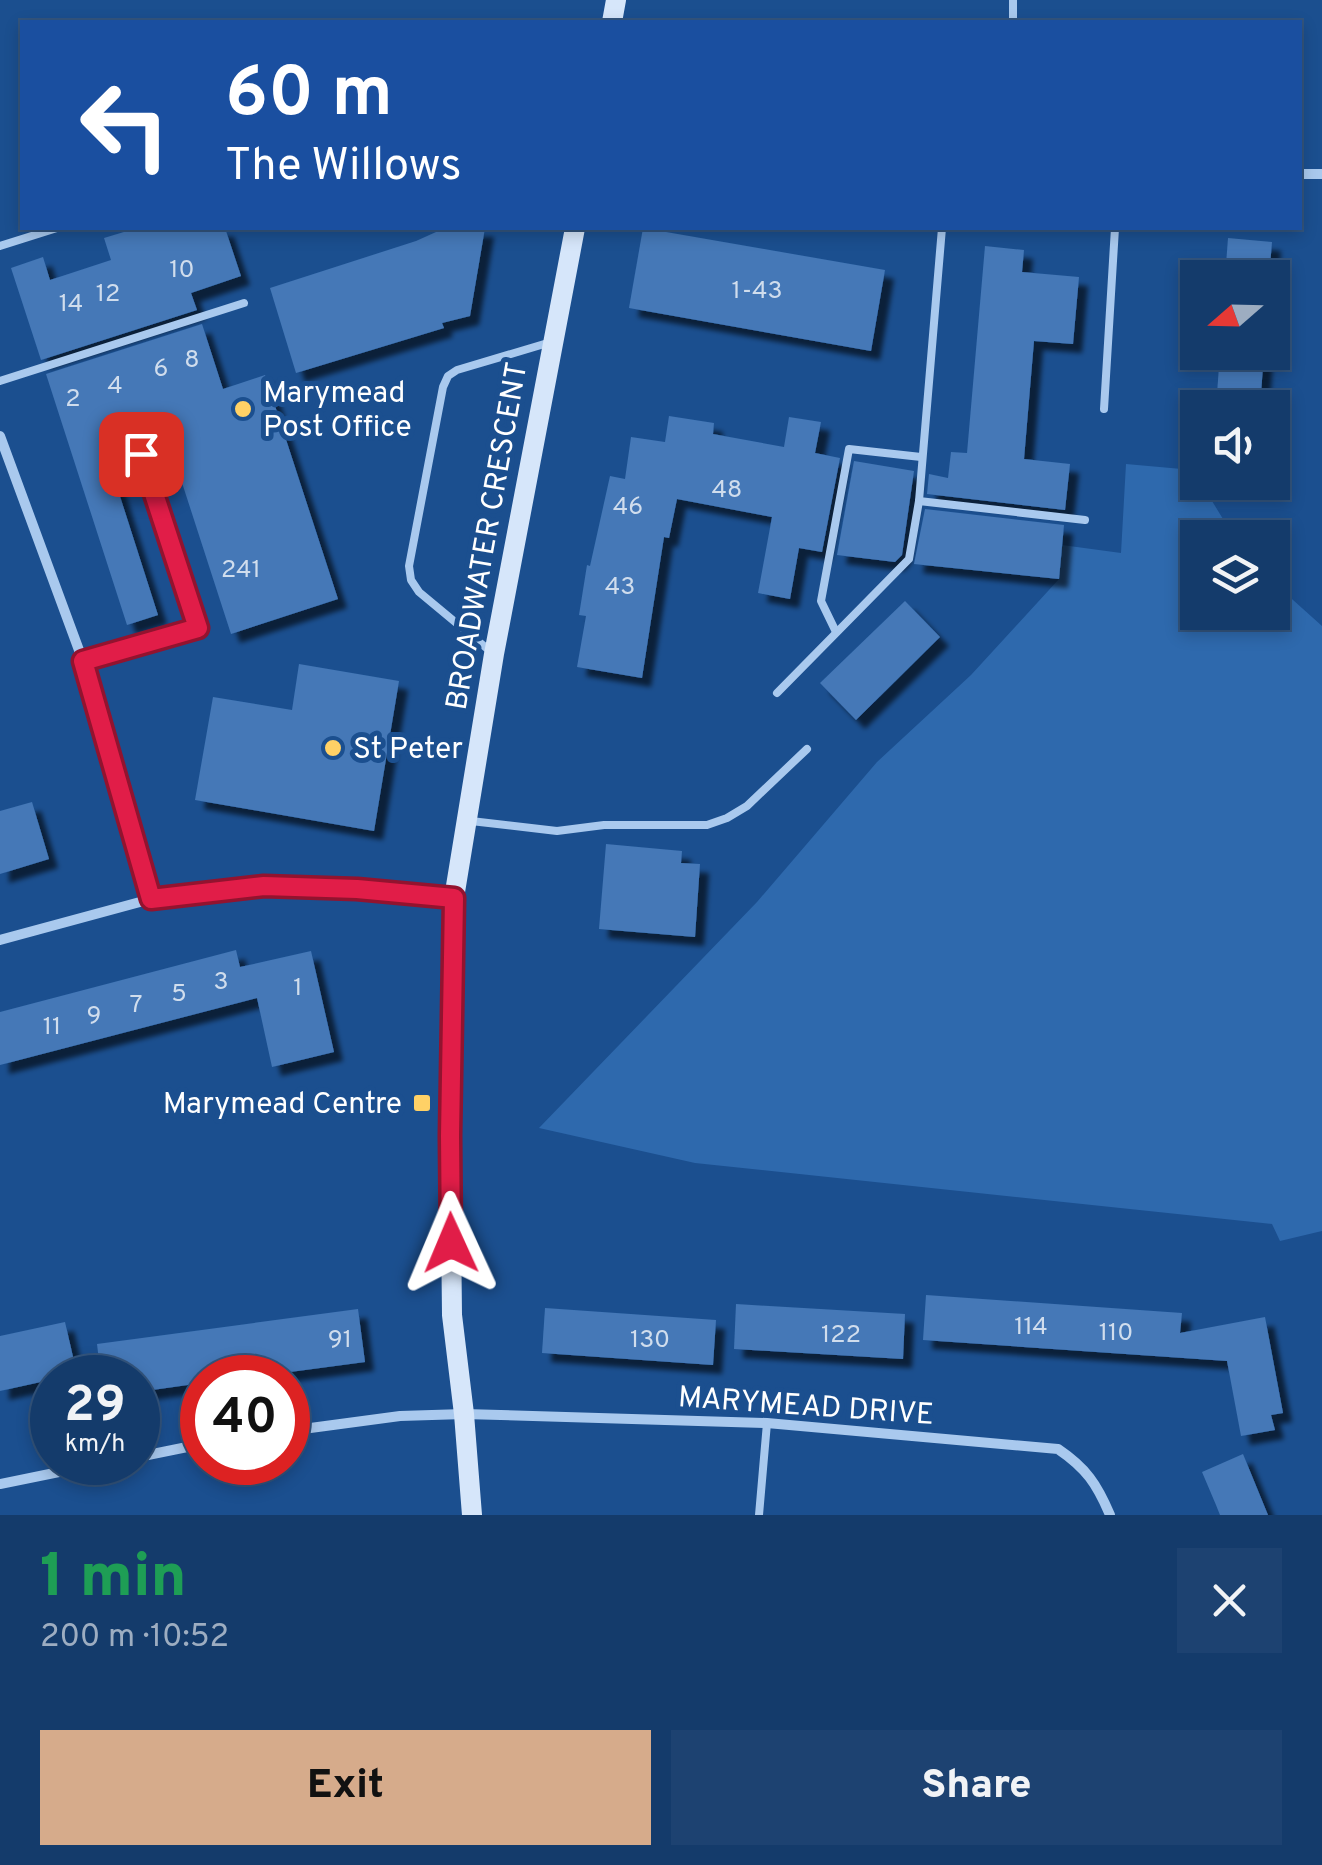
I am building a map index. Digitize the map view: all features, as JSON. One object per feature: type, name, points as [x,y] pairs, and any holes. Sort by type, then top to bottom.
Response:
[{"type":"street","name":"BROADWATER CRESCENT","points":[[472,1515],[452,1315],[454,898],[494,654],[574,230]]},
{"type":"street","points":[[0,436],[83,661],[151,899]]},
{"type":"street","points":[[0,940],[151,899],[264,886],[454,898]]},
{"type":"street","name":"MARYMEAD DRIVE","points":[[310,1428],[400,1416],[464,1414],[767,1423],[1058,1449],[1078,1463],[1098,1487],[1110,1515]]},
{"type":"street","points":[[0,1484],[30,1478]]},
{"type":"lane","points":[[0,246],[51,230]]},
{"type":"lane","points":[[777,692],[909,559],[920,501],[942,230]]},
{"type":"lane","points":[[1104,409],[1114,230]]},
{"type":"lane","points":[[0,381],[244,303]]},
{"type":"lane","points":[[494,654],[419,592],[408,566],[448,376],[456,370],[551,342]]},
{"type":"lane","points":[[836,632],[821,601],[849,449],[921,457]]},
{"type":"lane","points":[[83,661],[198,628],[141,454]]},
{"type":"lane","points":[[920,501],[1085,520]]},
{"type":"lane","points":[[466,820],[557,831],[604,824],[708,826],[747,806],[807,748]]},
{"type":"lane","points":[[759,1515],[767,1423]]},
{"type":"shaded area","points":[[1126,464],[1180,469],[1180,500],[1211,500],[1224,520],[1180,520],[1180,630],[1290,630],[1290,597],[1322,626],[1322,1231],[1280,1241],[1272,1224],[695,1163],[539,1128],[757,902],[877,762],[971,675],[1059,579],[1062,545],[1121,553]]},
{"type":"building","points":[[130,230],[226,230],[241,276],[191,293],[197,310],[41,360],[11,268],[43,257],[50,280],[111,260],[104,238]]},
{"type":"building","points":[[441,230],[485,230],[470,316],[442,323],[444,328],[296,373],[270,288]]},
{"type":"building","points":[[643,230],[885,270],[871,351],[629,308]]},
{"type":"building","points":[[1228,238],[1272,242],[1270,260],[1226,260]]},
{"type":"building","points":[[985,246],[1024,250],[1022,272],[1079,277],[1073,344],[1034,341],[1024,459],[1070,464],[1065,510],[927,494],[929,474],[948,478],[951,452],[967,453]]},
{"type":"building","points":[[202,324],[223,389],[265,375],[338,599],[231,634],[162,421],[102,440],[158,615],[127,625],[46,374]]},
{"type":"building","points":[[1219,370],[1263,370],[1261,390],[1217,390]]},
{"type":"building","points":[[669,416],[714,423],[713,434],[784,447],[789,417],[821,422],[815,453],[840,458],[822,552],[799,548],[790,599],[758,593],[772,517],[677,499],[669,538],[664,537],[642,678],[577,667],[586,616],[579,615],[587,565],[590,566],[610,476],[625,479],[631,437],[665,442]]},
{"type":"building","points":[[854,461],[914,471],[902,555],[895,562],[837,555]]},
{"type":"building","points":[[925,509],[1064,525],[1059,579],[914,564]]},
{"type":"building","points":[[905,601],[940,637],[856,720],[820,683]]},
{"type":"building","name":"St Peter","points":[[299,664],[399,681],[374,831],[195,800],[213,697],[292,710]]},
{"type":"building","points":[[32,802],[49,859],[0,874],[0,811]]},
{"type":"building","points":[[606,844],[682,851],[681,863],[700,864],[695,937],[599,929]]},
{"type":"building","points":[[236,950],[240,967],[311,951],[334,1052],[272,1067],[257,998],[0,1065],[0,1012]]},
{"type":"building","points":[[926,1295],[1182,1313],[1180,1333],[1265,1317],[1283,1413],[1271,1415],[1275,1430],[1241,1436],[1227,1361],[923,1340]]},
{"type":"building","points":[[736,1304],[905,1314],[903,1359],[734,1349]]},
{"type":"building","points":[[545,1308],[716,1320],[713,1365],[542,1353]]},
{"type":"building","points":[[358,1309],[365,1362],[310,1369],[310,1355],[180,1355],[180,1386],[160,1389],[160,1355],[98,1355],[97,1344]]},
{"type":"building","points":[[65,1322],[73,1355],[30,1355],[30,1384],[0,1391],[0,1336]]},
{"type":"building","points":[[1243,1454],[1268,1515],[1220,1515],[1202,1472]]},
{"type":"place","name":"Marymead Post Office","points":[[243,409]]},
{"type":"place","name":"St Peter","points":[[333,748]]},
{"type":"place","name":"Marymead Centre","points":[[422,1103]]},
{"type":"route","points":[[141,454],[198,628],[83,661],[151,899],[264,886],[454,898],[451,1243]]}]
